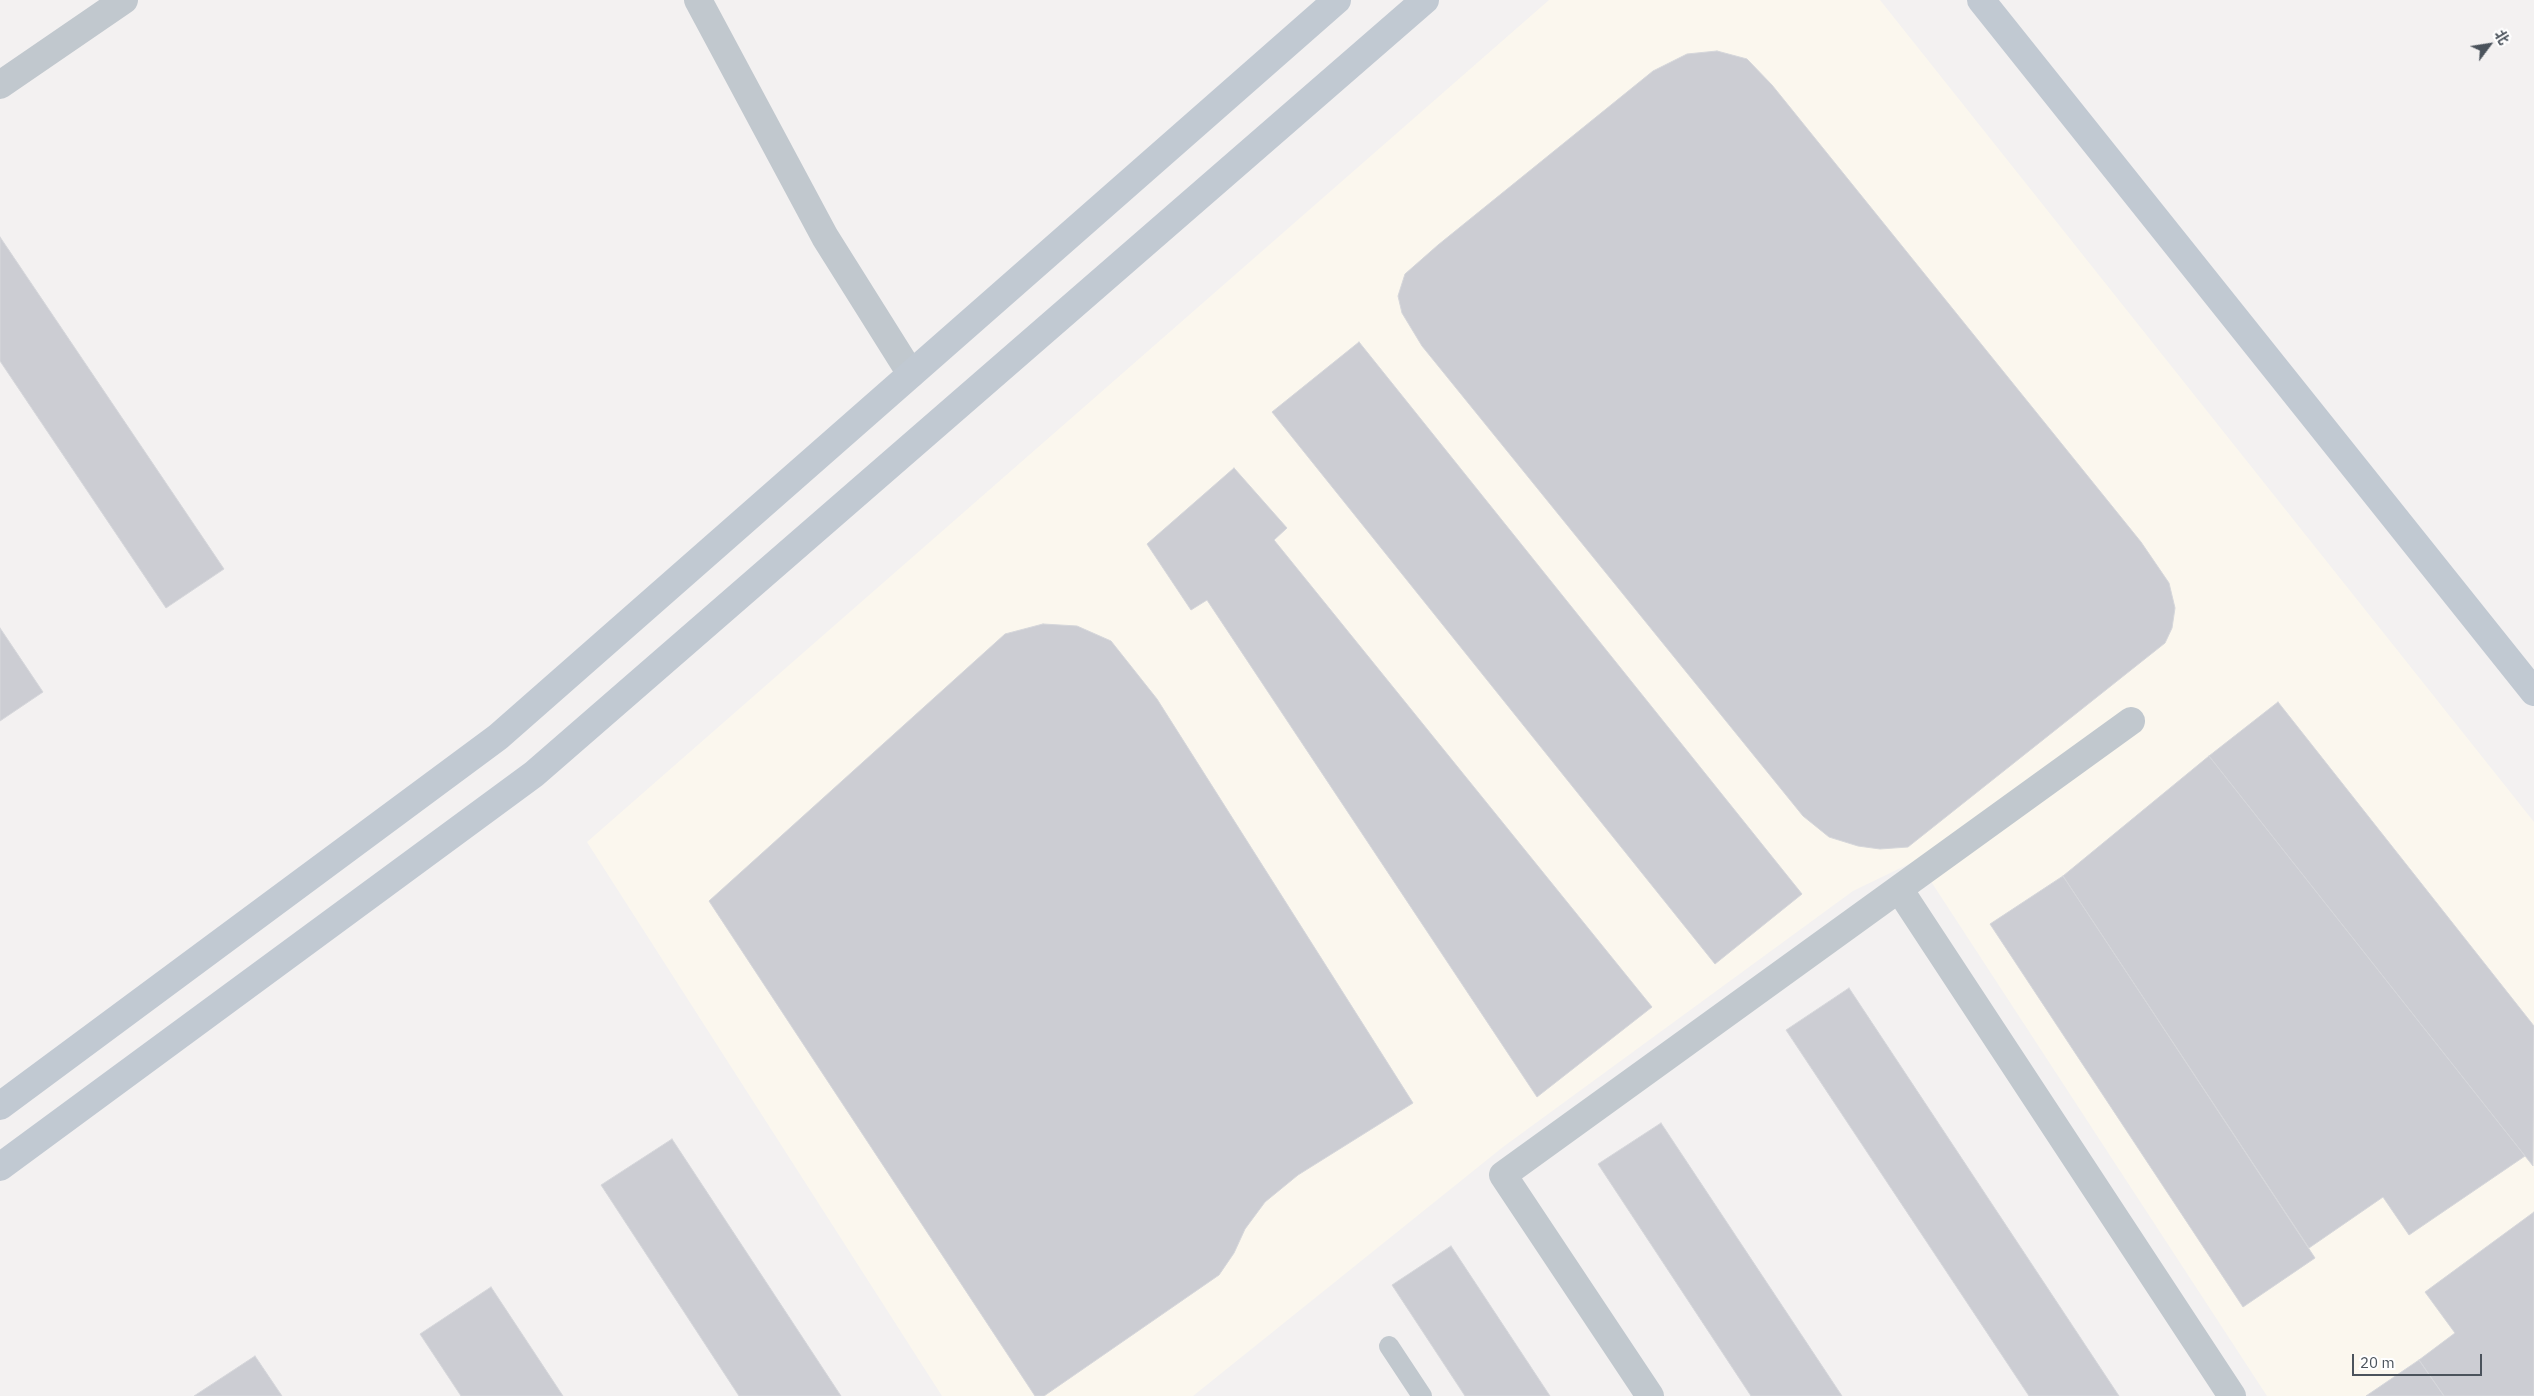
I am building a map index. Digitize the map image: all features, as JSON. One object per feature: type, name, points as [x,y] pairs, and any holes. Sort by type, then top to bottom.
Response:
[{"type":"main road","points":[[0,1106],[498,737],[1337,0]]},
{"type":"main road","points":[[0,1167],[534,774],[1425,0]]},
{"type":"main road","points":[[1981,0],[2534,692]]},
{"type":"street","points":[[0,85],[124,0]]},
{"type":"street","points":[[698,0],[825,237],[911,374]]},
{"type":"street","points":[[1650,1396],[1502,1175],[2131,721]]},
{"type":"street","points":[[1898,889],[2224,1393]]},
{"type":"lane","points":[[1389,1346],[1422,1396]]},
{"type":"shaded area","points":[[1549,0],[1880,0],[2534,822],[2534,1396],[2267,1396],[1917,860],[1853,891],[1503,1147],[1193,1396],[942,1396],[587,842]]},
{"type":"building","points":[[1717,51],[1747,59],[1772,85],[2141,542],[2169,583],[2175,608],[2172,628],[2165,643],[1908,847],[1880,849],[1858,846],[1829,837],[1803,816],[1422,346],[1402,313],[1398,296],[1405,274],[1438,245],[1653,71],[1687,54]]},
{"type":"building","points":[[0,237],[224,569],[166,608],[0,361]]},
{"type":"building","points":[[1359,342],[1802,894],[1715,964],[1272,412]]},
{"type":"building","points":[[1234,468],[1287,528],[1274,540],[1652,1007],[1537,1097],[1207,600],[1191,610],[1147,544]]},
{"type":"building","points":[[1043,624],[1077,626],[1111,641],[1157,699],[1413,1103],[1298,1175],[1265,1202],[1245,1229],[1234,1253],[1219,1275],[1044,1396],[1035,1396],[709,901],[1005,634]]},
{"type":"building","points":[[0,628],[43,692],[0,721]]},
{"type":"building","points":[[2278,702],[2534,1026],[2533,1166],[2209,756]]},
{"type":"building","points":[[2209,756],[2525,1156],[2409,1235],[2383,1197],[2309,1248],[2063,876]]},
{"type":"building","points":[[2063,876],[2315,1258],[2243,1307],[1990,924]]},
{"type":"building","points":[[1849,988],[2119,1396],[2029,1396],[1786,1030]]},
{"type":"building","points":[[1661,1123],[1842,1396],[1751,1396],[1598,1164]]},
{"type":"building","points":[[672,1139],[841,1396],[739,1396],[601,1185]]},
{"type":"building","points":[[2534,1212],[2534,1396],[2444,1396],[2419,1360],[2455,1333],[2425,1292]]},
{"type":"building","points":[[1451,1246],[1550,1396],[1465,1396],[1392,1285]]},
{"type":"building","points":[[491,1287],[563,1396],[461,1396],[420,1334]]},
{"type":"building","points":[[255,1356],[282,1396],[194,1396]]},
{"type":"building","points":[[2419,1360],[2444,1396],[2366,1396]]}]
